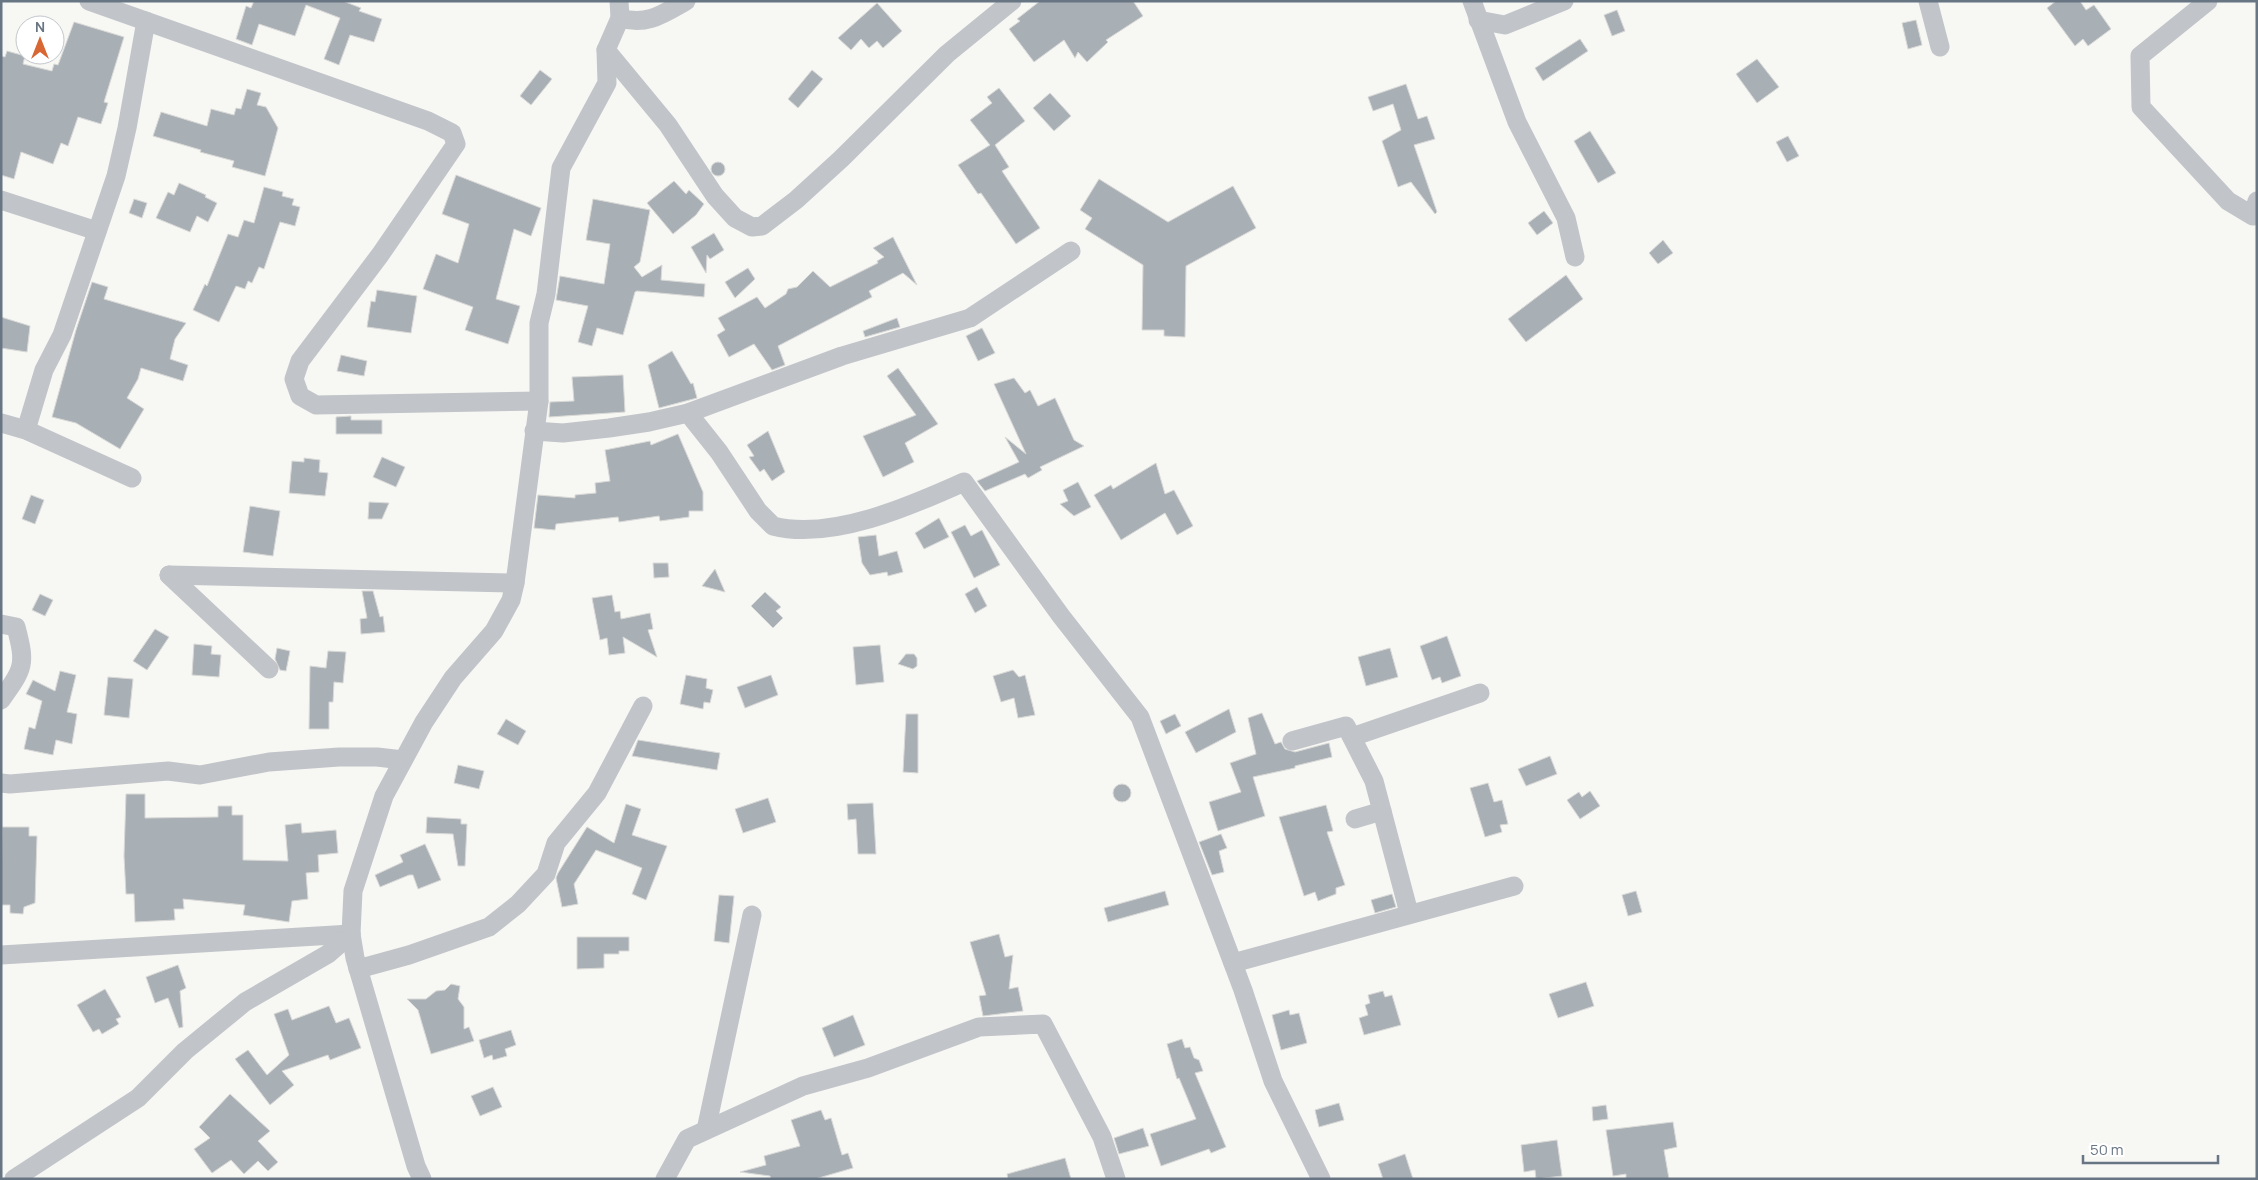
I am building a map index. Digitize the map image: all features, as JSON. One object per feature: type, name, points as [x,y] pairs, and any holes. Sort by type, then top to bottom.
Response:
[{"type":"street","points":[[89,1],[428,121],[452,134],[456,144],[380,255],[300,361],[294,379],[300,396],[316,405],[538,401]]},
{"type":"street","points":[[415,1175],[357,963],[351,934],[353,890],[384,796],[403,760],[424,722],[453,678],[494,631],[511,600],[515,584],[538,401],[540,323],[546,294],[561,168],[607,83],[606,50],[620,9],[634,22],[647,21],[686,1]]},
{"type":"street","points":[[606,50],[668,125],[715,196],[735,218],[752,227],[762,226],[796,200],[834,166],[947,54],[1012,1]]},
{"type":"street","points":[[1472,1],[1517,122],[1566,218],[1575,257]]},
{"type":"street","points":[[1478,20],[1505,26],[1564,1]]},
{"type":"street","points":[[1928,1],[1940,47]]},
{"type":"street","points":[[2208,1],[2140,56],[2141,107],[2228,201],[2253,216],[2257,201]]},
{"type":"street","points":[[26,430],[44,370],[62,336],[116,176],[128,128],[146,21]]},
{"type":"street","points":[[1,200],[97,231]]},
{"type":"street","points":[[534,431],[563,433],[609,428],[649,422],[688,413],[842,356],[970,318],[1071,251]]},
{"type":"street","points":[[688,413],[719,452],[758,511],[768,523],[777,527],[804,528],[862,521],[903,508],[964,482],[1061,616],[1140,718],[1233,963],[1273,1081],[1321,1179]]},
{"type":"street","points":[[1,423],[26,430],[132,478]]},
{"type":"street","points":[[269,669],[170,575],[515,584]]},
{"type":"street","points":[[1,624],[16,627],[23,655],[18,676],[1,700]]},
{"type":"street","points":[[1292,741],[1349,731],[1480,693]]},
{"type":"street","points":[[328,954],[357,963],[409,955],[489,927],[518,904],[546,874],[556,843],[597,793],[643,706]]},
{"type":"street","points":[[1349,731],[1374,781],[1409,913]]},
{"type":"street","points":[[1,783],[10,784],[168,772],[200,775],[269,762],[339,757],[377,757],[403,760]]},
{"type":"street","points":[[1355,819],[1382,811]]},
{"type":"street","points":[[1233,963],[1409,913],[1514,886]]},
{"type":"street","points":[[706,1130],[752,915]]},
{"type":"street","points":[[14,1179],[138,1098],[185,1051],[245,1002],[328,954],[351,934]]},
{"type":"street","points":[[1,955],[351,934]]},
{"type":"street","points":[[665,1179],[687,1139],[803,1086],[868,1068],[979,1027],[1043,1024],[1102,1137],[1116,1179]]},
{"type":"building","points":[[254,1],[343,1],[361,8],[359,11],[382,19],[374,42],[350,35],[339,65],[324,59],[340,18],[306,5],[295,36],[259,24],[252,45],[236,39],[246,6],[251,8]]},
{"type":"building","points":[[1040,1],[1133,1],[1143,16],[1106,40],[1108,42],[1087,62],[1078,52],[1075,58],[1064,40],[1034,62],[1009,29],[1020,21],[1017,19]]},
{"type":"building","points":[[2056,1],[2080,1],[2086,10],[2094,5],[2111,29],[2088,46],[2083,39],[2075,46],[2047,8]]},
{"type":"building","points":[[877,3],[902,31],[883,48],[877,41],[869,48],[861,39],[851,50],[838,38]]},
{"type":"building","points":[[1617,10],[1625,31],[1612,36],[1604,15]]},
{"type":"building","points":[[1916,20],[1922,45],[1908,49],[1902,23]]},
{"type":"building","points":[[74,22],[124,37],[104,102],[108,103],[101,124],[78,117],[68,146],[61,143],[53,164],[21,152],[14,179],[1,175],[1,56],[5,57],[7,51],[15,53],[15,65],[27,65],[52,71],[54,65],[65,65],[65,46]]},
{"type":"building","points":[[1580,39],[1588,51],[1543,81],[1535,68]]},
{"type":"building","points":[[1757,59],[1779,87],[1757,103],[1736,74]]},
{"type":"building","points":[[540,70],[552,79],[531,105],[520,96]]},
{"type":"building","points":[[812,70],[823,79],[798,108],[788,99]]},
{"type":"building","points":[[1406,84],[1418,119],[1427,116],[1435,139],[1414,145],[1437,212],[1435,214],[1411,182],[1398,187],[1382,141],[1401,130],[1393,104],[1373,111],[1368,97]]},
{"type":"building","points":[[999,88],[1025,121],[995,145],[1009,167],[1002,171],[1040,228],[1016,244],[981,193],[978,194],[958,165],[990,145],[970,120],[992,103],[987,97]]},
{"type":"building","points":[[247,89],[261,93],[257,105],[266,107],[278,128],[265,176],[232,167],[234,161],[153,136],[161,112],[207,126],[211,109],[234,115],[236,108],[241,109]]},
{"type":"building","points":[[1050,93],[1071,116],[1054,131],[1033,108]]},
{"type":"building","points":[[1590,131],[1616,173],[1598,183],[1574,141]]},
{"type":"building","points":[[1788,136],[1799,156],[1787,162],[1776,142]]},
{"type":"building","points":[[715,162],[721,162],[725,169],[721,176],[715,176],[711,172],[711,166]]},
{"type":"building","points":[[456,175],[541,208],[531,236],[514,229],[496,299],[520,306],[508,344],[465,330],[473,307],[423,289],[436,254],[458,263],[469,224],[442,214]]},
{"type":"building","points":[[1099,179],[1168,222],[1233,186],[1256,228],[1186,266],[1185,337],[1164,336],[1164,330],[1142,330],[1143,265],[1085,229],[1092,218],[1080,210]]},
{"type":"building","points":[[674,181],[686,194],[689,190],[704,204],[696,215],[673,234],[647,203]]},
{"type":"building","points":[[179,183],[206,195],[205,197],[217,203],[208,222],[197,216],[190,232],[156,218],[168,192],[174,195]]},
{"type":"building","points":[[264,187],[283,192],[282,196],[294,199],[292,205],[300,207],[295,226],[280,222],[264,269],[259,267],[252,283],[248,281],[245,289],[236,286],[219,322],[193,310],[205,284],[207,286],[228,234],[238,237],[244,220],[254,223]]},
{"type":"building","points":[[134,199],[147,203],[142,218],[129,213]]},
{"type":"building","points":[[593,199],[650,210],[640,262],[634,267],[642,277],[662,265],[661,280],[705,284],[704,297],[637,291],[635,292],[623,335],[597,328],[592,346],[578,342],[588,306],[556,300],[560,276],[604,284],[610,244],[586,240]]},
{"type":"building","points":[[1544,211],[1553,223],[1537,235],[1528,223]]},
{"type":"building","points":[[714,233],[724,250],[710,259],[707,255],[706,273],[691,247]]},
{"type":"building","points":[[893,237],[917,285],[903,273],[869,291],[872,297],[778,346],[785,365],[772,370],[754,344],[729,357],[717,335],[725,330],[718,318],[757,297],[765,308],[786,294],[788,289],[797,287],[813,271],[830,287],[878,263],[877,261],[884,257],[873,248]]},
{"type":"building","points":[[1663,240],[1673,253],[1658,264],[1649,253]]},
{"type":"building","points":[[748,268],[755,279],[735,298],[725,282]]},
{"type":"building","points":[[1566,275],[1583,299],[1526,342],[1508,319]]},
{"type":"building","points":[[92,282],[108,287],[104,299],[186,323],[175,339],[170,359],[188,365],[183,381],[141,368],[138,379],[127,398],[144,409],[120,449],[76,423],[52,417],[76,330]]},
{"type":"building","points":[[377,290],[417,296],[411,333],[367,327],[371,301],[375,302]]},
{"type":"building","points":[[1,317],[30,326],[27,352],[1,348]]},
{"type":"building","points":[[897,318],[900,327],[865,337],[863,331]]},
{"type":"building","points":[[982,328],[995,353],[978,361],[966,336]]},
{"type":"building","points":[[672,351],[691,384],[693,383],[697,398],[659,408],[648,365]]},
{"type":"building","points":[[341,355],[367,361],[364,376],[337,371]]},
{"type":"building","points":[[898,368],[938,424],[905,443],[914,462],[883,477],[863,436],[916,415],[887,376]]},
{"type":"building","points":[[623,375],[625,412],[549,417],[550,402],[574,401],[572,377]]},
{"type":"building","points":[[1014,378],[1025,393],[1030,390],[1038,406],[1055,398],[1074,440],[1084,446],[1040,467],[1042,470],[1028,478],[1025,474],[985,491],[977,481],[1019,462],[1005,437],[1026,454],[994,384]]},
{"type":"building","points":[[351,416],[351,420],[382,420],[382,434],[336,434],[336,417]]},
{"type":"building","points":[[768,431],[785,472],[772,481],[764,469],[760,472],[749,457],[754,456],[747,445]]},
{"type":"building","points":[[678,434],[703,492],[703,511],[689,511],[689,517],[660,521],[659,516],[619,522],[618,517],[556,524],[555,530],[534,528],[538,495],[575,498],[575,495],[596,493],[595,483],[610,481],[605,450],[650,441],[651,445]]},
{"type":"building","points":[[382,457],[405,467],[396,487],[373,477]]},
{"type":"building","points":[[304,458],[320,460],[319,472],[328,473],[325,496],[289,493],[292,461],[304,462]]},
{"type":"building","points":[[1156,463],[1165,494],[1174,490],[1193,526],[1177,535],[1165,513],[1121,540],[1094,495],[1111,485],[1113,489]]},
{"type":"building","points":[[1078,482],[1091,507],[1074,516],[1060,504],[1068,501],[1063,490]]},
{"type":"building","points":[[31,495],[44,500],[35,524],[22,519]]},
{"type":"building","points":[[369,502],[389,503],[382,519],[368,519]]},
{"type":"building","points":[[250,506],[280,511],[273,556],[243,552]]},
{"type":"building","points":[[939,518],[949,537],[924,549],[915,533]]},
{"type":"building","points":[[965,525],[971,536],[982,530],[1000,565],[974,578],[951,532]]},
{"type":"building","points":[[876,535],[879,556],[897,551],[903,572],[888,576],[887,572],[870,575],[862,563],[858,537]]},
{"type":"building","points":[[653,563],[668,563],[669,577],[654,578]]},
{"type":"building","points":[[715,569],[725,592],[702,586]]},
{"type":"building","points":[[977,587],[987,606],[975,613],[965,594]]},
{"type":"building","points":[[362,591],[373,591],[380,617],[383,616],[385,632],[361,634],[360,619],[367,618]]},
{"type":"building","points":[[765,592],[781,607],[776,611],[783,618],[773,628],[751,606]]},
{"type":"building","points":[[40,594],[53,600],[45,616],[32,610]]},
{"type":"building","points":[[612,595],[615,612],[620,611],[621,619],[650,613],[653,629],[648,630],[657,657],[623,637],[625,653],[609,655],[607,638],[600,640],[592,598]]},
{"type":"building","points":[[155,629],[169,637],[147,670],[133,661]]},
{"type":"building","points":[[1447,636],[1461,676],[1442,683],[1440,677],[1432,680],[1420,646]]},
{"type":"building","points":[[194,644],[212,646],[211,654],[221,655],[219,677],[192,675]]},
{"type":"building","points":[[880,645],[884,682],[856,685],[853,647]]},
{"type":"building","points":[[277,648],[290,651],[286,671],[280,670],[275,659]]},
{"type":"building","points":[[1390,648],[1398,677],[1366,686],[1358,657]]},
{"type":"building","points":[[328,651],[346,652],[343,683],[334,682],[333,702],[329,702],[329,729],[309,729],[310,666],[326,668]]},
{"type":"building","points":[[906,654],[914,654],[917,658],[917,666],[913,669],[898,664]]},
{"type":"building","points":[[1013,670],[1019,677],[1025,675],[1035,715],[1018,718],[1014,698],[1001,702],[993,676]]},
{"type":"building","points":[[60,671],[76,675],[67,712],[77,714],[72,744],[56,740],[53,755],[24,749],[29,727],[35,729],[42,701],[26,694],[33,680],[55,691]]},
{"type":"building","points":[[686,675],[707,679],[706,688],[713,690],[710,703],[704,702],[703,709],[680,704]]},
{"type":"building","points":[[771,675],[778,695],[745,708],[737,687]]},
{"type":"building","points":[[108,677],[133,679],[129,718],[104,715]]},
{"type":"building","points":[[1229,709],[1236,732],[1196,753],[1185,732]]},
{"type":"building","points":[[1262,713],[1275,744],[1281,742],[1285,749],[1295,752],[1329,743],[1332,757],[1295,766],[1295,768],[1253,777],[1265,816],[1218,831],[1209,802],[1241,792],[1230,763],[1256,754],[1248,718]]},
{"type":"building","points":[[906,714],[918,714],[918,773],[903,772]]},
{"type":"building","points":[[1175,714],[1181,726],[1166,734],[1160,721]]},
{"type":"building","points":[[506,719],[526,731],[518,745],[497,734]]},
{"type":"building","points":[[638,740],[720,753],[717,770],[632,756]]},
{"type":"building","points":[[1550,756],[1557,774],[1526,786],[1518,769]]},
{"type":"building","points":[[458,765],[484,771],[479,789],[454,783]]},
{"type":"building","points":[[1488,783],[1494,802],[1502,800],[1508,824],[1500,825],[1502,832],[1485,837],[1470,788]]},
{"type":"building","points":[[1122,784],[1128,787],[1131,793],[1128,799],[1122,802],[1116,799],[1113,793],[1116,787]]},
{"type":"building","points":[[1590,791],[1600,806],[1580,819],[1567,800],[1579,792],[1582,797]]},
{"type":"building","points":[[126,794],[145,794],[145,818],[218,817],[218,806],[232,806],[232,815],[243,815],[243,860],[288,861],[285,825],[301,823],[302,833],[336,830],[338,853],[318,855],[319,872],[306,873],[308,899],[292,901],[289,922],[243,915],[245,905],[183,899],[184,909],[174,909],[175,920],[135,922],[134,894],[126,894],[124,856]]},
{"type":"building","points":[[768,798],[776,822],[743,833],[735,809]]},
{"type":"building","points":[[873,803],[876,854],[858,854],[856,819],[848,820],[847,804]]},
{"type":"building","points":[[626,804],[641,809],[632,835],[667,846],[646,900],[632,894],[642,868],[596,850],[574,884],[578,904],[562,907],[556,878],[558,873],[587,827],[614,843]]},
{"type":"building","points":[[1326,805],[1333,831],[1327,832],[1345,885],[1336,888],[1336,894],[1318,901],[1315,892],[1304,896],[1279,817]]},
{"type":"building","points":[[427,817],[461,819],[461,824],[467,824],[465,866],[458,866],[453,834],[426,833]]},
{"type":"building","points":[[2,827],[29,827],[29,836],[37,836],[35,903],[24,907],[23,914],[10,913],[10,905],[1,905]]},
{"type":"building","points":[[1221,834],[1227,848],[1219,851],[1224,872],[1212,875],[1199,842]]},
{"type":"building","points":[[425,844],[441,880],[418,889],[413,875],[409,875],[380,887],[375,875],[403,862],[400,855]]},
{"type":"building","points":[[1165,891],[1169,905],[1108,922],[1104,908]]},
{"type":"building","points":[[1636,891],[1642,912],[1628,916],[1622,895]]},
{"type":"building","points":[[1392,894],[1396,907],[1375,913],[1371,900]]},
{"type":"building","points":[[719,895],[734,896],[729,943],[714,941]]},
{"type":"building","points":[[999,934],[1005,957],[1013,955],[1009,989],[1018,987],[1023,1011],[983,1016],[979,996],[986,995],[970,942]]},
{"type":"building","points":[[577,937],[629,937],[629,951],[619,951],[619,954],[604,954],[604,968],[577,969]]},
{"type":"building","points":[[178,965],[186,988],[180,991],[183,1027],[179,1028],[168,998],[155,1003],[146,977]]},
{"type":"building","points":[[1586,982],[1594,1006],[1558,1018],[1549,994]]},
{"type":"building","points":[[451,984],[460,986],[458,999],[464,1007],[464,1029],[469,1027],[474,1041],[431,1054],[418,1010],[407,999],[426,999],[436,991],[445,990]]},
{"type":"building","points":[[105,989],[121,1017],[116,1019],[119,1024],[102,1034],[99,1029],[93,1032],[77,1005]]},
{"type":"building","points":[[1383,991],[1385,997],[1392,995],[1401,1025],[1364,1035],[1359,1018],[1368,1015],[1365,1005],[1370,1003],[1368,995]]},
{"type":"building","points":[[329,1006],[336,1023],[349,1018],[361,1048],[330,1060],[328,1055],[282,1071],[294,1085],[270,1105],[235,1059],[248,1050],[267,1075],[289,1055],[274,1014],[288,1009],[292,1020]]},
{"type":"building","points":[[1289,1010],[1290,1015],[1299,1013],[1307,1043],[1281,1050],[1272,1015]]},
{"type":"building","points":[[853,1015],[865,1045],[834,1057],[822,1028]]},
{"type":"building","points":[[511,1030],[516,1045],[505,1049],[507,1056],[493,1060],[492,1055],[484,1058],[479,1040]]},
{"type":"building","points":[[1182,1039],[1185,1048],[1190,1047],[1194,1058],[1199,1060],[1203,1071],[1195,1073],[1226,1147],[1211,1153],[1209,1149],[1161,1166],[1150,1134],[1196,1119],[1179,1078],[1177,1079],[1167,1044]]},
{"type":"building","points":[[493,1087],[502,1107],[480,1116],[471,1096]]},
{"type":"building","points":[[230,1094],[270,1131],[258,1141],[278,1162],[268,1171],[258,1161],[244,1174],[231,1160],[212,1173],[194,1149],[210,1138],[199,1127]]},
{"type":"building","points":[[1339,1103],[1344,1120],[1319,1127],[1315,1110]]},
{"type":"building","points":[[1606,1105],[1608,1119],[1593,1121],[1592,1107]]},
{"type":"building","points":[[821,1110],[825,1120],[831,1118],[842,1155],[848,1153],[853,1168],[815,1179],[771,1179],[770,1176],[740,1172],[766,1165],[764,1156],[800,1146],[791,1120]]},
{"type":"building","points":[[1673,1122],[1677,1147],[1664,1150],[1669,1179],[1626,1179],[1626,1174],[1613,1176],[1606,1130]]},
{"type":"building","points":[[1143,1128],[1149,1146],[1119,1154],[1114,1138]]},
{"type":"building","points":[[1557,1140],[1562,1176],[1536,1179],[1535,1170],[1524,1172],[1521,1145]]},
{"type":"building","points":[[1405,1154],[1413,1179],[1383,1179],[1378,1164]]},
{"type":"building","points":[[1065,1158],[1071,1179],[1008,1179],[1007,1174]]}]
